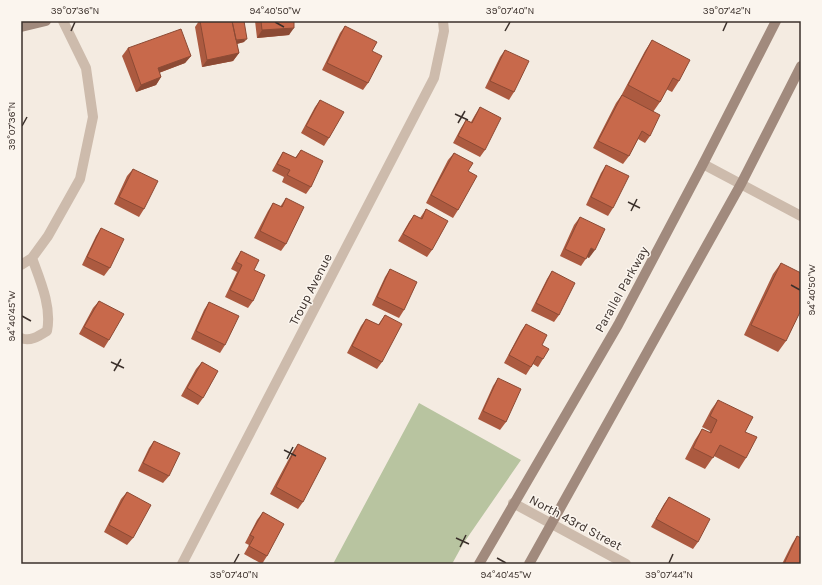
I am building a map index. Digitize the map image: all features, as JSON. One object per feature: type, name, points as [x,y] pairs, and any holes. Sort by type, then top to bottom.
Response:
[{"type":"main road","points":[[21,28],[46,21]]},
{"type":"main road","name":"Parallel Parkway","points":[[479,564],[618,324],[703,164],[776,21]]},
{"type":"main road","points":[[528,564],[741,184],[801,66]]},
{"type":"street","points":[[21,265],[32,258],[48,236],[80,178],[93,117],[86,68],[63,21]]},
{"type":"street","name":"Troup Avenue","points":[[182,564],[434,78],[444,31],[443,21]]},
{"type":"street","points":[[703,164],[801,216]]},
{"type":"street","points":[[21,338],[25,339],[38,337],[47,331],[49,320],[32,258]]},
{"type":"street","name":"North 43rd Street","points":[[513,503],[626,564]]},
{"type":"green space","points":[[419,403],[521,460],[463,544],[452,564],[333,564]]},
{"type":"building","points":[[200,21],[232,21],[239,53],[207,60]]},
{"type":"building","points":[[232,21],[244,21],[247,39],[236,40]]},
{"type":"building","points":[[261,21],[294,21],[294,28],[262,30]]},
{"type":"building","points":[[345,26],[377,42],[372,51],[382,56],[368,83],[327,63]]},
{"type":"building","points":[[181,29],[191,56],[158,68],[161,77],[141,85],[128,48]]},
{"type":"building","points":[[652,40],[690,60],[679,81],[673,78],[660,102],[628,85]]},
{"type":"building","points":[[505,50],[529,61],[514,92],[490,81]]},
{"type":"building","points":[[622,95],[660,115],[650,136],[642,131],[629,156],[598,141]]},
{"type":"building","points":[[320,100],[344,112],[329,138],[306,126]]},
{"type":"building","points":[[480,107],[501,118],[485,150],[458,136],[466,120],[472,123]]},
{"type":"building","points":[[301,150],[323,161],[311,187],[287,175],[290,170],[277,164],[283,152],[296,158]]},
{"type":"building","points":[[454,153],[473,163],[468,171],[477,176],[458,210],[431,195]]},
{"type":"building","points":[[606,165],[629,176],[613,208],[591,197]]},
{"type":"building","points":[[133,169],[158,181],[144,209],[119,197]]},
{"type":"building","points":[[286,198],[304,207],[286,244],[260,231],[273,203],[282,207]]},
{"type":"building","points":[[426,209],[448,221],[432,250],[403,234],[414,215],[422,219]]},
{"type":"building","points":[[580,217],[605,229],[595,250],[591,248],[586,259],[565,249]]},
{"type":"building","points":[[101,228],[124,239],[110,268],[87,257]]},
{"type":"building","points":[[241,251],[259,260],[254,270],[265,275],[253,301],[230,290],[242,265],[236,262]]},
{"type":"building","points":[[781,263],[801,273],[801,310],[786,341],[751,325]]},
{"type":"building","points":[[390,269],[417,282],[404,310],[377,297]]},
{"type":"building","points":[[552,271],[575,283],[559,315],[536,303]]},
{"type":"building","points":[[99,301],[124,314],[109,340],[84,327]]},
{"type":"building","points":[[209,302],[239,316],[225,345],[196,331]]},
{"type":"building","points":[[385,315],[402,324],[382,362],[352,346],[366,319],[379,325]]},
{"type":"building","points":[[526,324],[547,335],[542,345],[549,349],[543,359],[537,356],[531,367],[509,355]]},
{"type":"building","points":[[202,362],[218,371],[203,398],[187,388]]},
{"type":"building","points":[[498,378],[521,389],[506,422],[483,411]]},
{"type":"building","points":[[718,400],[753,417],[745,432],[757,437],[746,458],[720,445],[713,458],[693,448],[702,429],[711,433],[717,420],[710,416]]},
{"type":"building","points":[[154,441],[180,453],[169,476],[143,463]]},
{"type":"building","points":[[298,444],[326,458],[303,502],[276,487]]},
{"type":"building","points":[[127,492],[151,505],[133,538],[109,525]]},
{"type":"building","points":[[669,497],[710,519],[698,542],[656,519]]},
{"type":"building","points":[[263,512],[284,524],[267,556],[249,546],[254,537],[250,535]]},
{"type":"building","points":[[797,536],[801,538],[801,564],[784,564]]}]
